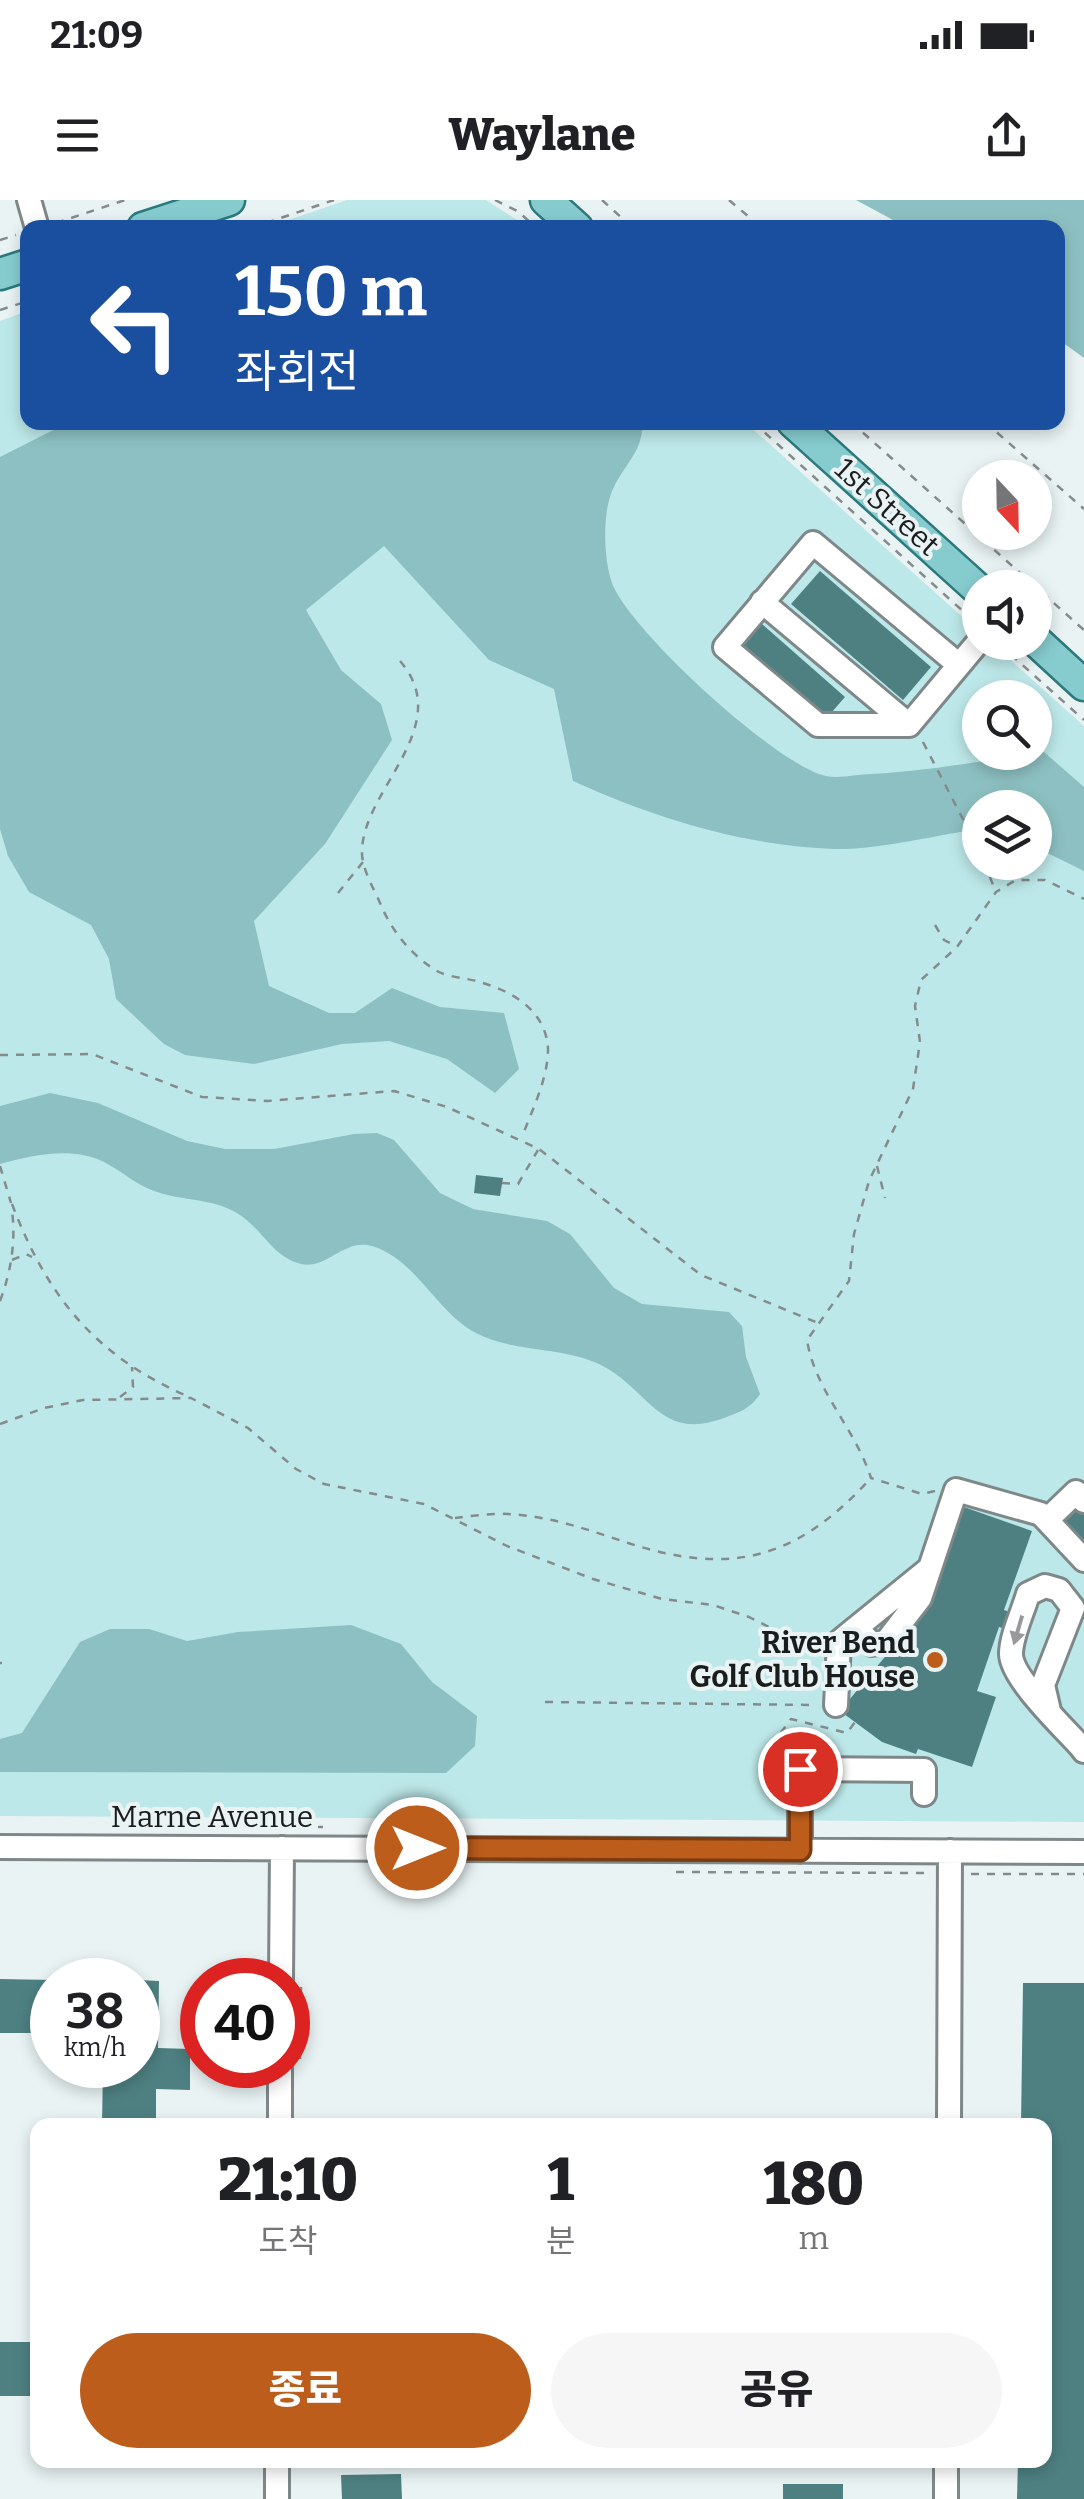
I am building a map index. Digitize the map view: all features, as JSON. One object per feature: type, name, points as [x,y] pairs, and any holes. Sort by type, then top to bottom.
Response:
[{"type":"main road","points":[[168,220],[230,200]]},
{"type":"main road","points":[[546,200],[567,220]]},
{"type":"main road","name":"1st Street","points":[[802,430],[962,574]]},
{"type":"main road","points":[[1052,655],[1084,684]]},
{"type":"street","points":[[909,725],[818,725],[725,647],[813,543],[959,665]]},
{"type":"street","points":[[762,602],[909,725]]},
{"type":"street","points":[[909,725],[963,660]]},
{"type":"street","points":[[836,1705],[847,1635],[872,1644],[886,1642],[920,1598],[956,1490],[1048,1518],[1084,1560]]},
{"type":"street","points":[[1048,1518],[1076,1492],[1084,1501]]},
{"type":"street","points":[[1049,1711],[1043,1686],[1073,1608],[1059,1590],[1045,1586],[1028,1594],[1010,1656],[1017,1673],[1049,1711],[1083,1748]]},
{"type":"street","points":[[800,1850],[800,1769],[924,1760],[924,1794]]},
{"type":"street","name":"Marne Avenue","points":[[0,1847],[1084,1852]]},
{"type":"street","points":[[281,1958],[282,1848]]},
{"type":"street","points":[[949,2118],[950,1852]]},
{"type":"street","points":[[280,2088],[280,2118]]},
{"type":"street","points":[[277,2468],[277,2499]]},
{"type":"street","points":[[946,2468],[946,2499]]},
{"type":"path","points":[[65,220],[126,200]]},
{"type":"path","points":[[275,220],[334,200]]},
{"type":"path","points":[[496,200],[528,220]]},
{"type":"path","points":[[602,200],[624,220]]},
{"type":"path","points":[[730,200],[753,220]]},
{"type":"path","points":[[762,430],[962,610]]},
{"type":"path","points":[[861,430],[1084,630]]},
{"type":"path","points":[[994,430],[1084,509]]},
{"type":"path","points":[[1018,660],[1084,720]]},
{"type":"path","points":[[400,661],[410,672],[416,700],[412,741],[373,812],[362,852],[364,861],[389,926],[410,948],[440,973],[518,996],[542,1024],[548,1048],[544,1075],[521,1138]]},
{"type":"path","points":[[927,747],[962,816]]},
{"type":"path","points":[[338,893],[364,861]]},
{"type":"path","points":[[991,880],[996,892]]},
{"type":"path","points":[[870,1478],[864,1456],[812,1369],[807,1340],[849,1281],[854,1234],[877,1165],[912,1089],[920,1042],[915,1006],[920,980],[957,947],[996,892],[1016,880],[1045,880],[1084,899]]},
{"type":"path","points":[[935,925],[944,940],[957,947]]},
{"type":"path","points":[[0,1054],[92,1054],[202,1097],[267,1102],[394,1092],[447,1107],[539,1149],[701,1275],[818,1324]]},
{"type":"path","points":[[502,1183],[518,1184],[539,1149]]},
{"type":"path","points":[[877,1165],[885,1198]]},
{"type":"path","points":[[1,1168],[33,1257],[56,1297],[102,1345],[248,1428],[296,1469],[324,1484],[424,1504],[507,1546],[593,1579],[662,1600],[713,1606],[814,1646],[847,1635]]},
{"type":"path","points":[[0,1302],[15,1231],[12,1204]]},
{"type":"path","points":[[11,1262],[20,1255],[33,1257]]},
{"type":"path","points":[[118,1399],[133,1388],[132,1365]]},
{"type":"path","points":[[0,1424],[44,1408],[118,1399],[191,1398]]},
{"type":"path","points":[[870,1478],[922,1494],[956,1490]]},
{"type":"path","points":[[454,1518],[506,1514],[541,1518],[673,1554],[717,1561],[766,1555],[795,1540],[840,1507],[870,1478]]},
{"type":"path","points":[[545,1702],[836,1705]]},
{"type":"path","points":[[771,1746],[791,1720],[847,1734],[855,1722]]},
{"type":"shaded area","points":[[347,200],[486,200],[517,220],[288,220]]},
{"type":"shaded area","points":[[856,200],[1084,200],[1084,358],[1065,344],[1065,220],[893,220]]},
{"type":"shaded area","points":[[20,314],[20,430],[754,430],[962,617],[962,660],[1010,660],[1033,680],[962,680],[962,770],[1052,770],[1052,697],[1084,726],[1084,1822],[0,1816],[0,321]]},
{"type":"shaded area","points":[[53,430],[642,430],[639,444],[610,497],[605,527],[607,560],[611,580],[622,601],[672,660],[774,748],[826,776],[962,763],[962,770],[1052,770],[1052,759],[1084,787],[1084,871],[1052,855],[1052,790],[962,790],[962,832],[888,845],[834,849],[767,842],[700,828],[573,781],[554,689],[489,660],[384,546],[306,610],[341,670],[381,704],[392,740],[325,844],[254,921],[269,986],[329,1013],[355,1013],[392,988],[440,1007],[504,1013],[519,1069],[495,1093],[447,1059],[389,1041],[342,1044],[254,1064],[185,1055],[164,1044],[116,999],[109,959],[91,925],[29,892],[8,856],[0,829],[0,457]]},
{"type":"shaded area","points":[[50,1093],[98,1103],[187,1141],[225,1149],[274,1149],[354,1134],[377,1133],[394,1140],[440,1193],[473,1209],[547,1221],[570,1234],[614,1288],[642,1304],[729,1312],[742,1326],[746,1357],[760,1394],[748,1407],[730,1416],[702,1424],[684,1423],[656,1410],[618,1375],[601,1365],[571,1355],[506,1344],[476,1333],[449,1313],[402,1263],[372,1246],[353,1246],[319,1263],[301,1264],[282,1255],[237,1213],[150,1189],[92,1157],[52,1154],[0,1164],[0,1106]]},
{"type":"shaded area","points":[[351,1625],[401,1644],[432,1682],[477,1716],[475,1746],[446,1773],[0,1772],[0,1739],[22,1733],[80,1642],[110,1629],[149,1629],[187,1641],[238,1632]]},
{"type":"building","points":[[820,571],[931,667],[903,700],[791,604]]},
{"type":"building","points":[[762,624],[845,697],[825,720],[742,647]]},
{"type":"building","points":[[476,1175],[503,1178],[500,1196],[474,1193]]},
{"type":"building","points":[[1084,1504],[1084,1546],[1063,1523]]},
{"type":"building","name":"River Bend Golf Club House","points":[[964,1507],[1032,1531],[1004,1610],[1013,1613],[1008,1630],[999,1627],[977,1691],[996,1697],[972,1767],[882,1742],[840,1711],[932,1600]]},
{"type":"building","points":[[0,1979],[30,1980],[30,2033],[0,2033]]},
{"type":"building","points":[[1023,1983],[1084,1983],[1084,2499],[1017,2499],[1018,2468],[1052,2468],[1052,2118],[1021,2118]]},
{"type":"building","points":[[160,2048],[180,2049],[180,2088],[190,2090],[156,2089],[156,2118],[102,2118],[103,2088],[160,2088]]},
{"type":"building","points":[[0,2342],[30,2342],[30,2396],[0,2396]]},
{"type":"building","points":[[401,2474],[402,2499],[342,2499],[341,2475]]},
{"type":"building","points":[[783,2484],[843,2484],[843,2499],[783,2499]]},
{"type":"place","name":"River Bend Golf Club House","points":[[935,1660]]},
{"type":"route","points":[[417,1848],[800,1850],[800,1769]]}]
